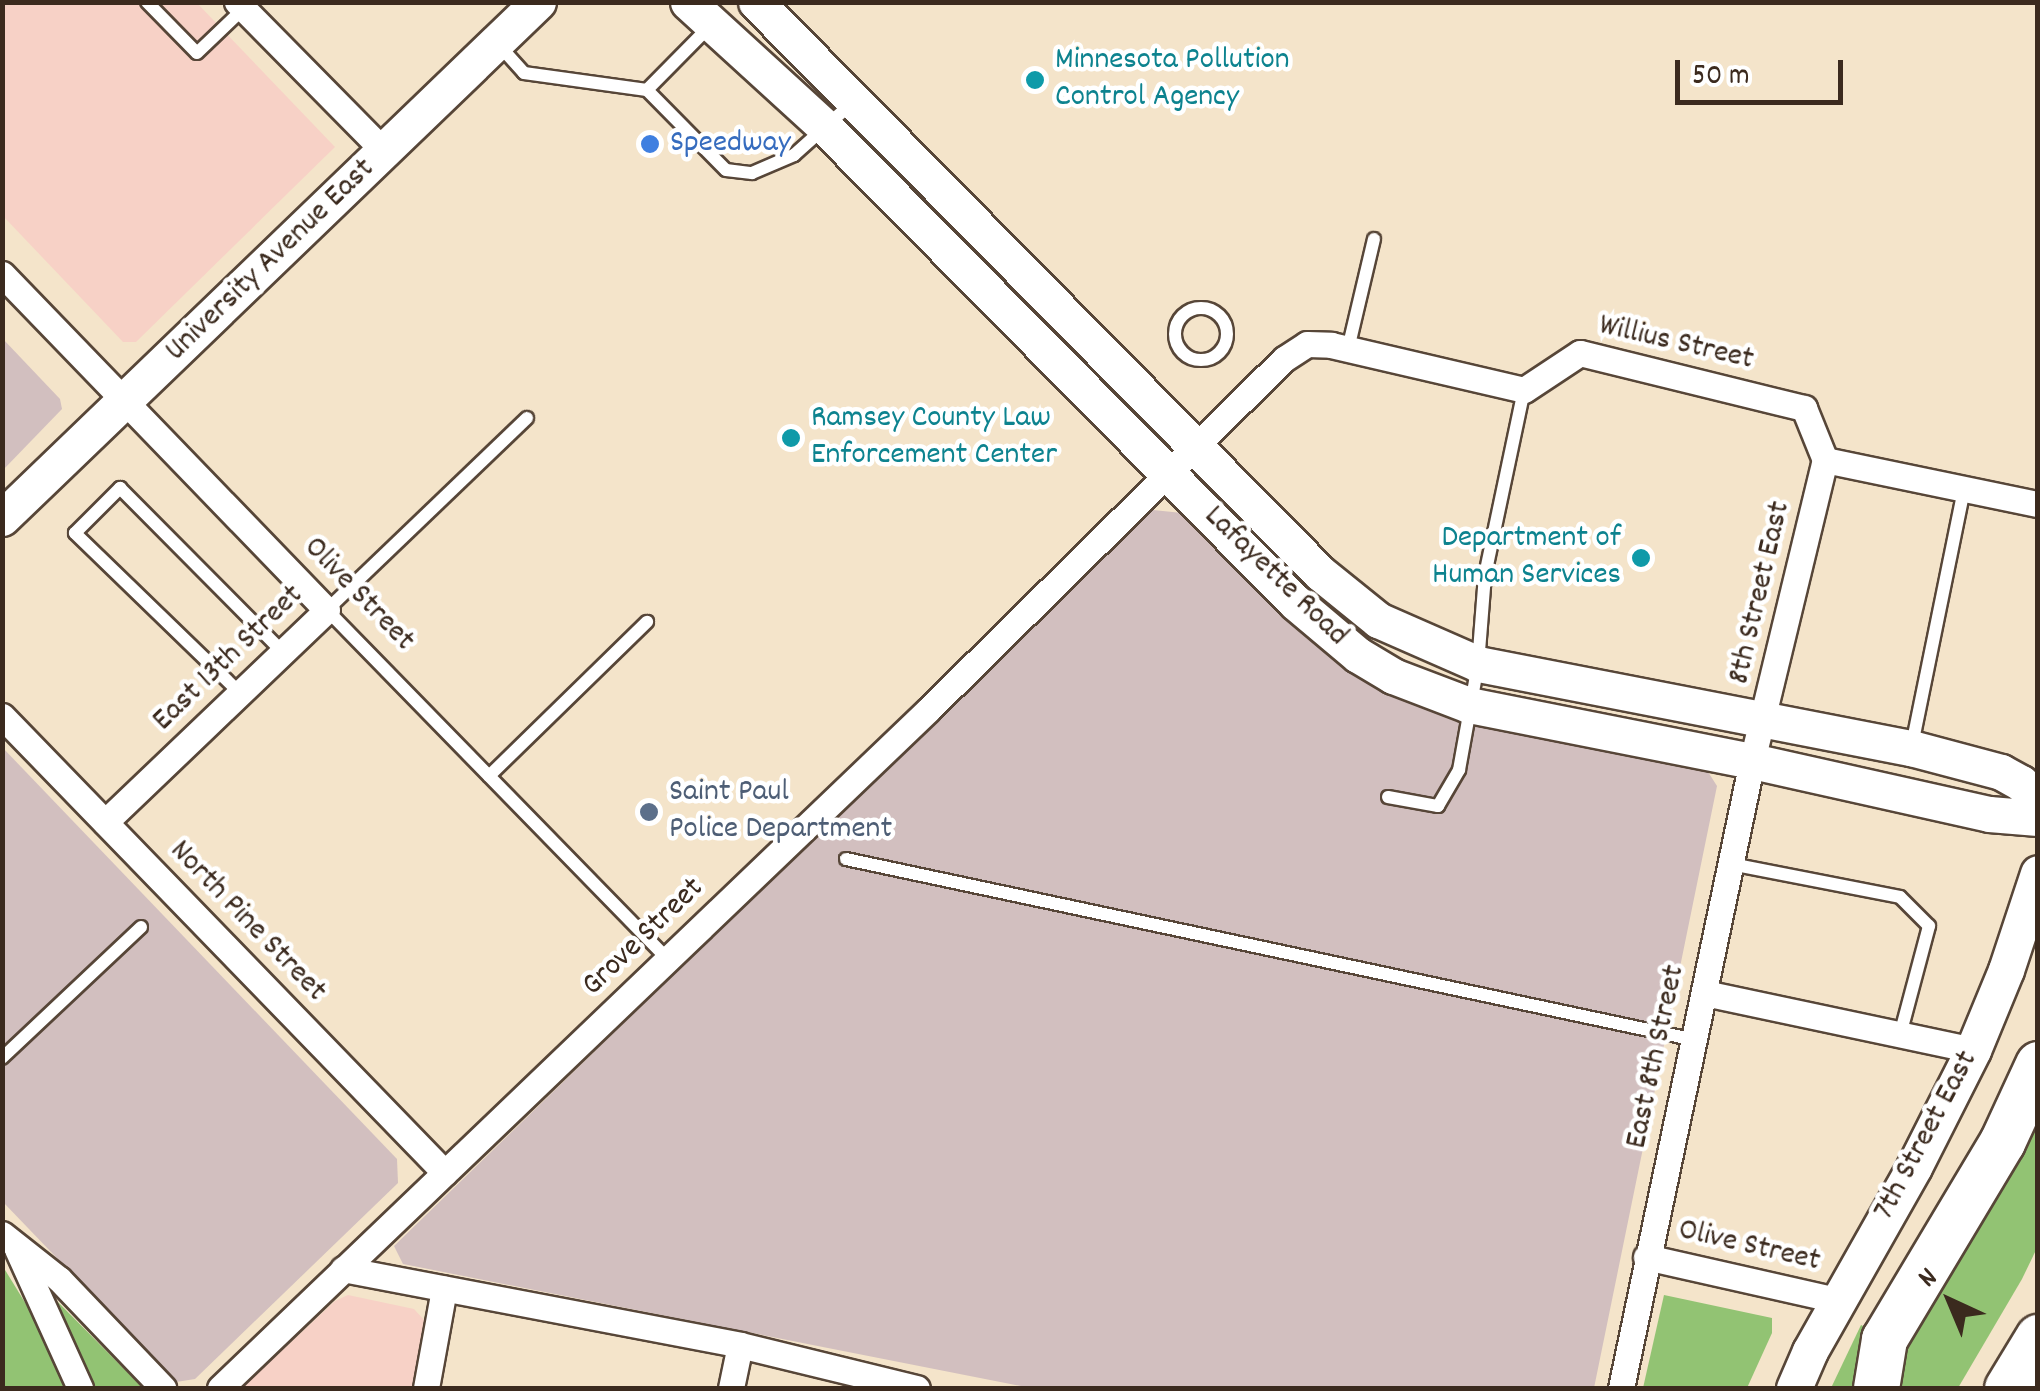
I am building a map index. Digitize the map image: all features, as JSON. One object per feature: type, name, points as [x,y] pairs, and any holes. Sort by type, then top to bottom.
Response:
[{"type":"highway","points":[[1878,1371],[2002,1142],[2038,1064]]},
{"type":"highway","points":[[2007,1388],[2038,1337]]},
{"type":"main road","name":"University Avenue East","points":[[2,518],[538,2]]},
{"type":"main road","name":"Lafayette Road","points":[[756,2],[1351,600],[1410,638],[1478,664],[1759,740],[1988,814],[2038,818]]},
{"type":"main road","name":"Lafayette Road","points":[[698,10],[826,128],[1330,634],[1393,676],[1469,706],[1759,740],[1911,748],[2001,772],[2021,783],[2038,802]]},
{"type":"main road","name":"7th Street East","points":[[1794,1388],[1973,1050],[2006,970],[2038,873]]},
{"type":"street","points":[[240,6],[385,152]]},
{"type":"street","name":"Olive Street","points":[[2,274],[327,610]]},
{"type":"street","points":[[1197,448],[1307,344],[1348,348],[1524,390]]},
{"type":"street","name":"Willius Street","points":[[1524,390],[1580,352],[1804,408],[1825,460]]},
{"type":"street","name":"Grove Street","points":[[231,1385],[344,1270],[1197,448]]},
{"type":"street","points":[[1825,460],[2038,504]]},
{"type":"street","name":"8th Street East","points":[[1759,740],[1825,460]]},
{"type":"street","name":"East 13th Street","points":[[105,822],[327,610]]},
{"type":"street","name":"North Pine Street","points":[[2,716],[445,1173]]},
{"type":"street","name":"East 8th Street","points":[[1621,1388],[1759,740]]},
{"type":"street","points":[[1705,993],[1973,1050]]},
{"type":"street","points":[[10,1241],[80,1388]]},
{"type":"street","points":[[10,1241],[59,1279],[163,1388]]},
{"type":"street","name":"Olive Street","points":[[1646,1257],[1838,1300]]},
{"type":"street","points":[[344,1270],[740,1345],[917,1388]]},
{"type":"street","points":[[426,1388],[444,1289]]},
{"type":"street","points":[[731,1388],[740,1345]]},
{"type":"lane","points":[[147,2],[197,54],[240,6]]},
{"type":"lane","points":[[647,90],[698,10]]},
{"type":"lane","points":[[497,43],[524,73],[647,90],[726,170],[752,173],[794,155],[854,101]]},
{"type":"lane","points":[[1348,348],[1374,239]]},
{"type":"lane","points":[[1201,308],[1220,316],[1228,333],[1220,352],[1199,360],[1180,351],[1174,334],[1181,316],[1201,308]]},
{"type":"lane","points":[[1388,797],[1438,806],[1458,770],[1478,664],[1485,575],[1524,390]]},
{"type":"lane","name":"East 13th Street","points":[[327,610],[527,418]]},
{"type":"lane","points":[[240,693],[75,534],[120,488],[283,652]]},
{"type":"lane","points":[[1911,748],[1964,490]]},
{"type":"lane","name":"Olive Street","points":[[327,610],[668,959]]},
{"type":"lane","points":[[489,776],[647,622]]},
{"type":"lane","points":[[846,859],[1694,1040]]},
{"type":"lane","points":[[1731,864],[1900,897],[1929,926],[1900,1035]]},
{"type":"lane","points":[[2,1058],[141,927]]},
{"type":"shaded area","points":[[3,3],[197,3],[335,147],[136,342],[123,342],[3,216]]},
{"type":"shaded area","points":[[3,339],[60,399],[62,409],[3,470]]},
{"type":"shaded area","points":[[1153,510],[1192,514],[1274,603],[1335,659],[1419,703],[1703,764],[1717,786],[1594,1388],[1031,1388],[403,1264],[394,1246]]},
{"type":"shaded area","points":[[2,747],[397,1159],[398,1183],[195,1379],[176,1382],[3,1202]]},
{"type":"shaded area","points":[[348,1295],[414,1309],[426,1322],[412,1388],[242,1388],[335,1301]]},
{"type":"green space","points":[[2037,1095],[2037,1248],[2022,1279],[1958,1388],[1891,1388],[1890,1359]]},
{"type":"green space","points":[[2,1265],[37,1322],[66,1388],[3,1388]]},
{"type":"green space","points":[[48,1292],[143,1388],[92,1388]]},
{"type":"green space","points":[[1664,1295],[1772,1318],[1772,1333],[1747,1388],[1643,1388]]},
{"type":"green space","points":[[1861,1325],[1867,1328],[1859,1388],[1831,1388]]},
{"type":"place","name":"Minnesota Pollution Control Agency","points":[[1035,80]]},
{"type":"place","name":"Speedway","points":[[650,144]]},
{"type":"place","name":"Ramsey County Law Enforcement Center","points":[[791,438]]},
{"type":"place","name":"Department of Human Services","points":[[1641,558]]},
{"type":"place","name":"Saint Paul Police Department","points":[[649,812]]}]
